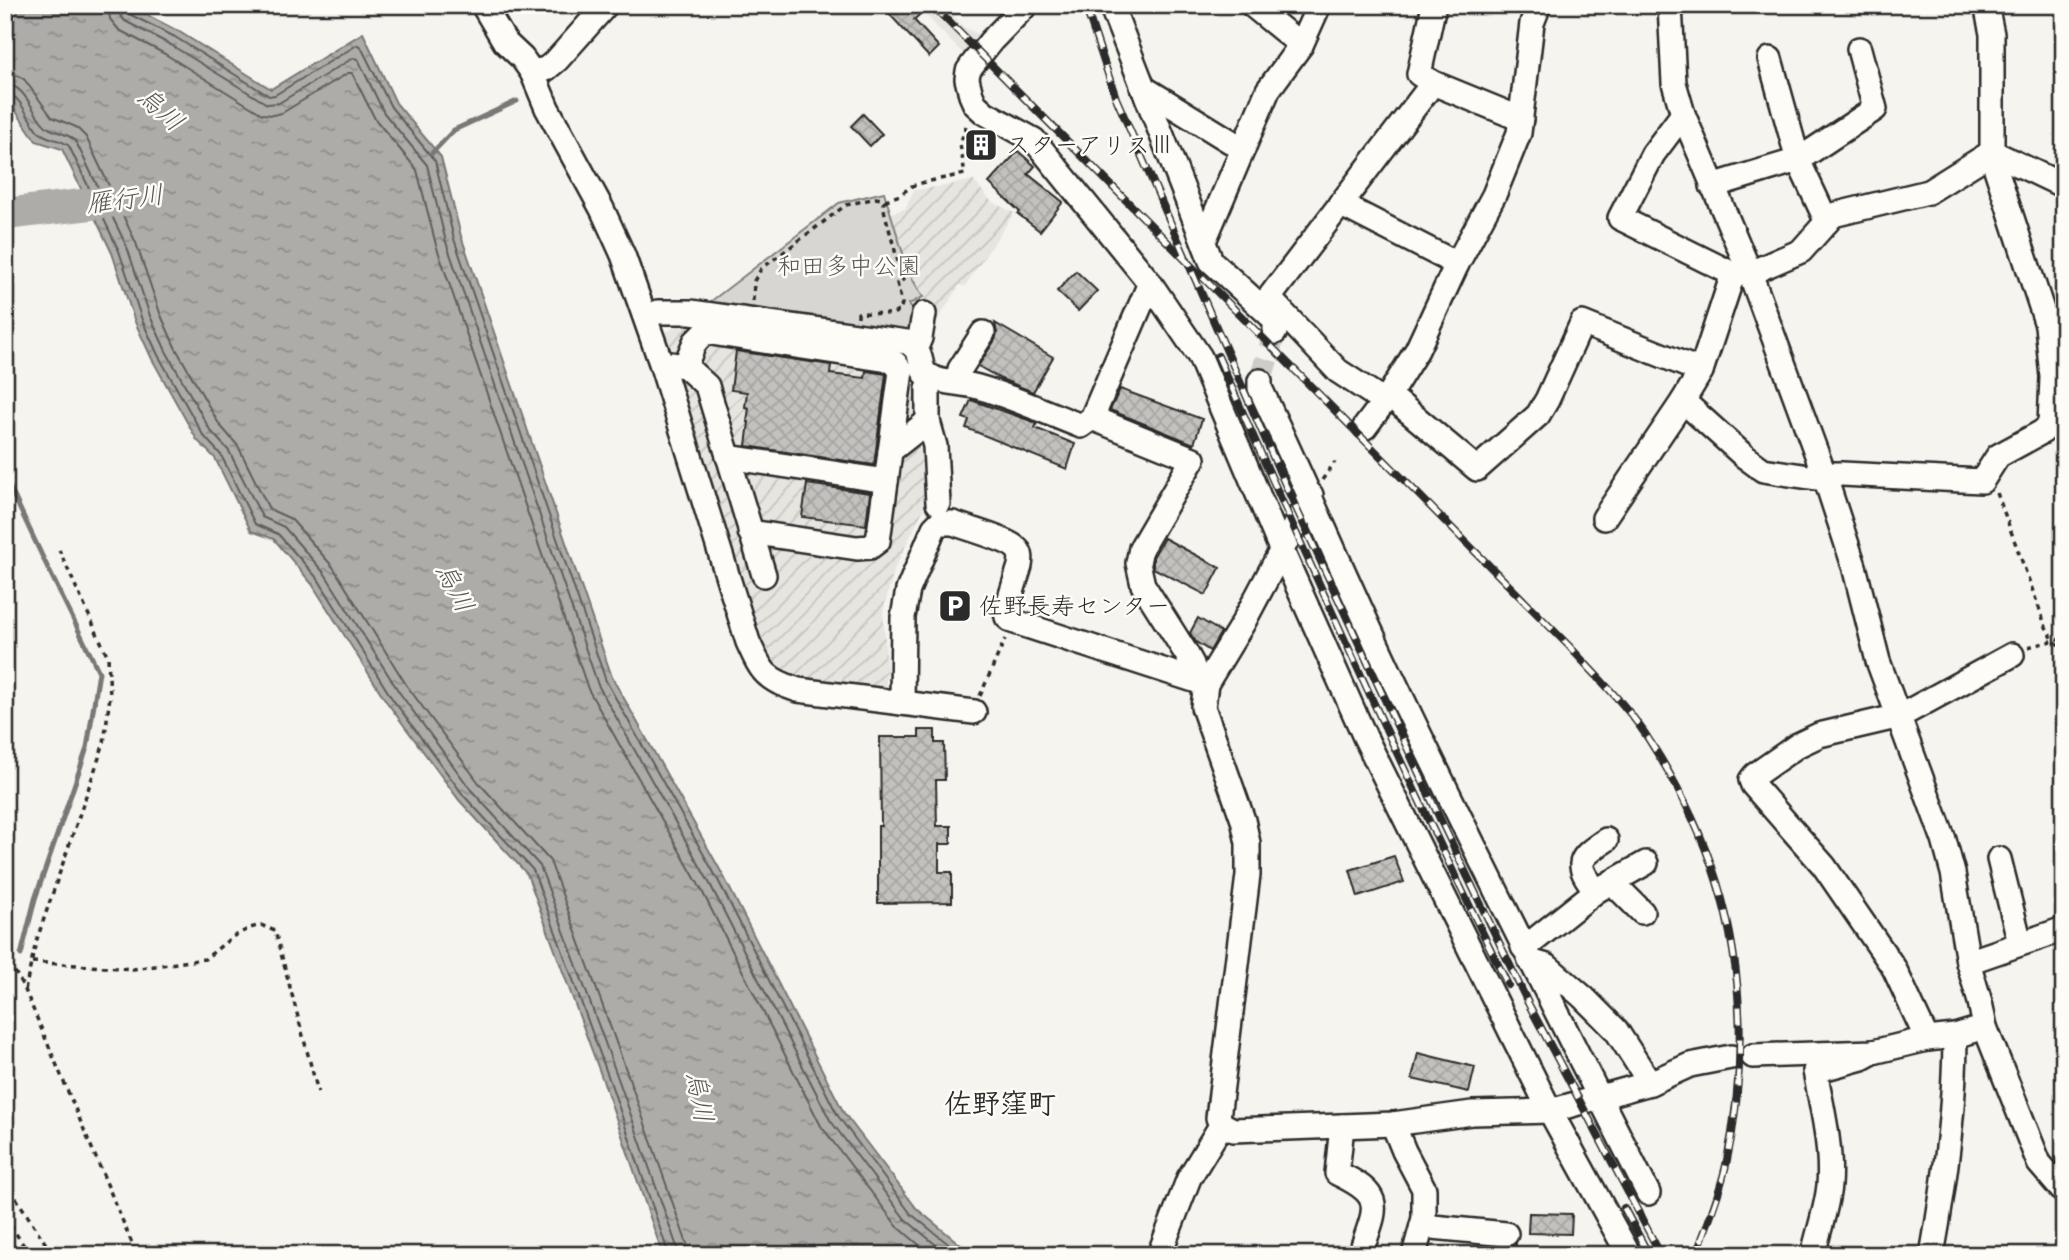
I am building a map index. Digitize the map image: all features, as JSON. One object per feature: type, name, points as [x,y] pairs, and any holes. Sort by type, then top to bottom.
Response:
[{"type":"street","points":[[483,5],[505,42],[532,72],[547,108],[624,255],[661,363],[748,642],[759,666],[775,682],[798,690],[974,712]]},
{"type":"street","points":[[532,72],[546,69],[557,60],[606,5]]},
{"type":"street","points":[[1026,5],[991,41],[968,71],[967,79],[975,104],[985,113],[1034,140],[1150,283],[1200,357],[1281,549],[1366,737],[1550,1111],[1629,1255]]},
{"type":"street","points":[[1111,5],[1208,251],[1272,317],[1275,332]]},
{"type":"street","points":[[1252,5],[1301,45]]},
{"type":"street","points":[[1208,251],[1243,149],[1268,90],[1301,45],[1319,5]]},
{"type":"street","points":[[1434,5],[1419,74],[1433,83],[1521,118]]},
{"type":"street","points":[[1365,427],[1417,350],[1457,264],[1494,195],[1519,133],[1532,23],[1539,5]]},
{"type":"street","points":[[1670,5],[1674,83],[1683,114],[1712,186],[1742,274],[1824,474],[1854,566],[1878,660],[1950,862],[1968,962],[1985,1027],[2039,1163],[2063,1190]]},
{"type":"street","points":[[1683,401],[1763,470],[1816,478],[1824,474],[1982,481],[1998,456],[2050,425],[2052,377],[2047,325],[1992,152],[1992,34],[1986,5]]},
{"type":"street","points":[[1712,186],[1798,160],[1875,109],[1859,49]]},
{"type":"street","points":[[1770,59],[1798,160],[1828,222]]},
{"type":"street","points":[[1269,298],[1433,83]]},
{"type":"street","points":[[1142,88],[1243,149]]},
{"type":"street","points":[[1683,114],[1653,154],[1620,218],[1742,274]]},
{"type":"street","points":[[1992,152],[2064,186]]},
{"type":"street","points":[[1604,518],[1701,371],[1742,274],[1801,251],[1833,215],[1928,192],[1992,152]]},
{"type":"street","points":[[1340,204],[1457,264]]},
{"type":"street","points":[[1208,251],[1269,298],[1338,370],[1386,398],[1477,469],[1538,415],[1582,323],[1701,371]]},
{"type":"street","points":[[646,317],[658,312],[691,312],[899,341],[916,347],[923,370],[932,377],[980,387],[1081,426],[1092,418],[1150,283]]},
{"type":"street","points":[[916,347],[924,314]]},
{"type":"street","points":[[685,366],[695,342],[705,332],[888,360],[895,363],[901,371],[878,541],[870,547],[857,548],[750,532]]},
{"type":"street","points":[[957,382],[960,369],[983,333]]},
{"type":"street","points":[[661,363],[685,366],[707,386],[764,575]]},
{"type":"street","points":[[932,377],[928,388],[928,421],[935,446],[938,503]]},
{"type":"street","points":[[1260,381],[1260,388],[1401,698],[1526,954],[1648,1193]]},
{"type":"street","points":[[1092,418],[1193,459],[1141,548],[1138,563],[1143,585],[1201,682],[1203,707],[1232,785],[1248,843],[1248,875],[1218,1118],[1222,1124],[1233,1130],[1393,1124],[1472,1113],[1550,1111],[1650,1083],[1706,1060],[1873,1052],[1927,1039],[1955,1036],[1985,1027]]},
{"type":"street","points":[[890,452],[928,421]]},
{"type":"street","points":[[728,457],[886,481]]},
{"type":"street","points":[[1201,682],[1243,623],[1281,549],[1307,487]]},
{"type":"street","points":[[902,703],[903,617],[908,590],[934,528],[939,523],[953,523],[1010,544],[1020,552],[1020,566],[1006,611],[1007,617],[1012,621],[1201,682]]},
{"type":"street","points":[[1927,1039],[1894,968],[1824,866],[1753,785],[1751,779],[1798,745],[1819,735],[1900,716],[2012,655]]},
{"type":"street","points":[[1606,840],[1587,852],[1583,859],[1583,874],[1642,912]]},
{"type":"street","points":[[1999,859],[2020,943]]},
{"type":"street","points":[[1526,954],[1532,942],[1604,886],[1646,863]]},
{"type":"street","points":[[1968,962],[2064,929]]},
{"type":"street","points":[[1526,954],[1547,966],[1616,1030],[1650,1083]]},
{"type":"street","points":[[1931,1255],[1955,1083],[1955,1036]]},
{"type":"street","points":[[1813,1255],[1829,1187],[1830,1166],[1815,1071],[1862,1058],[1873,1052]]},
{"type":"street","points":[[1160,1255],[1189,1178],[1222,1124]]},
{"type":"street","points":[[1393,1124],[1424,1189],[1422,1226],[1414,1255]]},
{"type":"street","points":[[1342,1126],[1337,1174],[1361,1185],[1373,1199],[1375,1208],[1360,1255]]},
{"type":"street","points":[[1422,1226],[1506,1234]]},
{"type":"path","points":[[752,308],[754,281],[761,269],[846,205],[876,198],[886,200],[900,195],[912,186],[965,174],[960,144],[965,129]]},
{"type":"path","points":[[857,323],[858,313],[893,314],[900,310],[902,304],[897,283],[903,280],[885,214],[883,204],[886,200]]},
{"type":"path","points":[[1982,481],[1990,485],[1999,496],[2046,626],[2054,641],[2064,649]]},
{"type":"path","points":[[24,990],[36,942],[104,743],[110,696],[108,657],[59,550]]},
{"type":"path","points":[[974,712],[1012,621]]},
{"type":"path","points":[[2012,655],[2026,648],[2064,638]]},
{"type":"path","points":[[31,962],[133,969],[205,959],[232,937],[261,925],[275,931],[318,1092]]},
{"type":"path","points":[[5,954],[24,990],[137,1255]]},
{"type":"path","points":[[5,1181],[53,1255]]},
{"type":"path","points":[[5,1217],[30,1255]]},
{"type":"shaded area","points":[[916,5],[942,5],[965,28],[982,36],[965,56]]},
{"type":"shaded area","points":[[973,180],[991,201],[1014,213],[965,286],[960,285],[936,322],[909,273],[891,213],[905,209],[914,190]]},
{"type":"shaded area","points":[[687,320],[900,348],[906,353],[912,370],[920,377],[929,498],[895,568],[883,611],[887,669],[885,693],[792,682],[771,669],[756,648],[660,336]]},
{"type":"green space","name":"和田多中公園","points":[[884,192],[909,273],[923,297],[909,304],[914,314],[911,331],[710,302],[839,203]]},
{"type":"water","name":"烏川","points":[[5,5],[128,5],[178,31],[271,89],[363,33],[396,103],[441,157],[461,236],[612,677],[724,877],[844,1113],[917,1209],[973,1255],[663,1255],[605,1086],[527,874],[459,800],[386,701],[312,584],[274,539],[251,531],[215,458],[197,440],[152,359],[135,322],[112,253],[62,149],[36,141],[5,95]]},
{"type":"building","points":[[881,5],[912,5],[920,14],[914,20],[939,47],[929,57]]},
{"type":"building","points":[[863,114],[882,134],[870,146],[851,126]]},
{"type":"building","name":"スターアリスⅢ","points":[[975,132],[994,139],[987,159],[968,152]]},
{"type":"building","points":[[1018,151],[1035,166],[1028,174],[1063,202],[1040,231],[1018,214],[1020,212],[989,183]]},
{"type":"building","points":[[1076,271],[1097,291],[1078,311],[1057,291]]},
{"type":"building","points":[[995,323],[1053,357],[1033,392],[978,366],[995,340]]},
{"type":"building","points":[[736,351],[831,365],[830,374],[865,378],[866,371],[886,374],[874,465],[746,446],[749,422],[749,408],[745,407],[747,392],[731,390]]},
{"type":"building","points":[[1120,389],[1202,419],[1194,444],[1110,410]]},
{"type":"building","points":[[971,400],[1037,423],[1035,428],[1075,444],[1067,469],[966,428],[969,420],[963,418]]},
{"type":"building","points":[[807,484],[870,493],[866,525],[802,517]]},
{"type":"building","points":[[1164,538],[1220,568],[1206,595],[1153,568],[1153,557]]},
{"type":"building","points":[[1198,618],[1221,632],[1210,651],[1196,642],[1190,633]]},
{"type":"building","points":[[919,730],[935,730],[935,743],[944,743],[945,780],[936,780],[937,826],[951,826],[951,844],[939,844],[939,872],[952,872],[952,902],[878,903],[880,737],[919,737]]},
{"type":"building","points":[[1394,856],[1404,882],[1358,897],[1350,870]]},
{"type":"building","points":[[1418,1053],[1475,1067],[1469,1092],[1412,1079]]},
{"type":"building","points":[[1529,1213],[1572,1214],[1571,1234],[1528,1233]]},
{"type":"building","points":[[1516,1243],[1515,1255],[1488,1255],[1489,1246],[1505,1248]]},
{"type":"waterway","points":[[432,153],[454,130],[517,101]]},
{"type":"waterway","name":"雁行川","points":[[5,214],[133,199]]},
{"type":"waterway","points":[[5,477],[99,672],[87,748],[35,899],[21,955]]},
{"type":"waterway","points":[[5,1242],[14,1255]]},
{"type":"tunnel","points":[[1260,381],[1275,332]]},
{"type":"railway","points":[[932,5],[1569,646],[1633,717],[1661,759],[1688,810],[1717,882],[1733,951],[1740,1022],[1733,1130],[1720,1188],[1696,1255]]},
{"type":"railway","points":[[1085,5],[1116,98],[1284,482],[1528,1003],[1661,1255]]},
{"type":"railway","points":[[1218,356],[1359,672],[1508,985]]},
{"type":"railway","points":[[1624,1208],[1649,1255]]},
{"type":"place","name":"スターアリスⅢ","points":[[981,145]]},
{"type":"place","name":"佐野長寿センター","points":[[955,606]]},
{"type":"district","name":"佐野窪町","points":[[1000,1104]]}]
